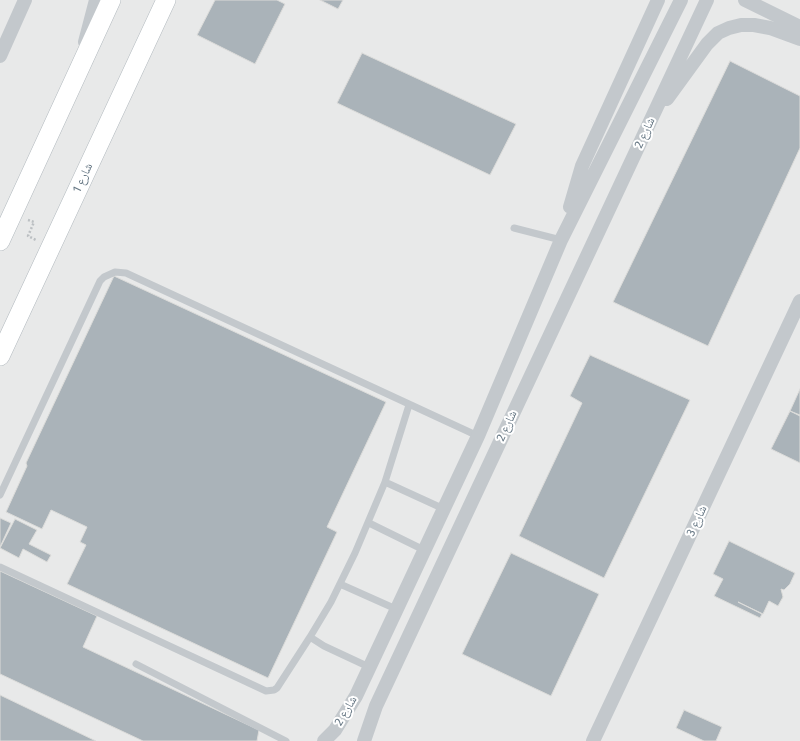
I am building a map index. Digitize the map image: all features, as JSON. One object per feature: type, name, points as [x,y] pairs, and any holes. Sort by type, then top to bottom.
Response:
[{"type":"street","points":[[0,56],[26,0]]},
{"type":"street","points":[[76,76],[96,0]]},
{"type":"street","points":[[0,242],[111,0]]},
{"type":"street","name":"شارع 1","points":[[0,356],[166,0]]},
{"type":"street","name":"شارع 2","points":[[561,240],[582,166],[658,0]]},
{"type":"street","name":"شارع 2","points":[[324,741],[335,730],[356,696],[478,436],[561,240],[681,0]]},
{"type":"street","name":"شارع 2","points":[[364,741],[379,700],[707,0]]},
{"type":"street","points":[[745,0],[800,27]]},
{"type":"street","name":"شارع 2","points":[[654,113],[670,96],[708,44],[718,33],[740,25],[754,25],[770,28],[800,39]]},
{"type":"street","name":"شارع 3","points":[[593,741],[800,301]]},
{"type":"lane","points":[[514,228],[561,240]]},
{"type":"lane","points":[[0,495],[100,281],[109,274],[115,272],[126,273],[478,436]]},
{"type":"lane","points":[[0,567],[266,691],[270,691],[277,688],[310,637],[340,584],[369,523],[385,482],[409,405]]},
{"type":"lane","points":[[385,482],[444,509]]},
{"type":"lane","points":[[369,523],[424,550]]},
{"type":"lane","points":[[340,584],[396,610]]},
{"type":"lane","points":[[310,637],[324,646],[369,667]]},
{"type":"lane","points":[[136,664],[286,741]]},
{"type":"path","points":[[13,213],[34,222],[28,236],[51,247]]},
{"type":"shaded area","points":[[0,0],[800,0],[800,741],[0,741]]},
{"type":"building","points":[[215,0],[277,0],[285,4],[255,64],[197,35]]},
{"type":"building","points":[[320,0],[343,0],[338,9]]},
{"type":"building","points":[[362,53],[516,124],[490,175],[337,103]]},
{"type":"building","points":[[730,61],[800,96],[800,148],[708,346],[613,302]]},
{"type":"building","points":[[114,276],[386,402],[327,527],[337,532],[268,678],[67,584],[86,545],[80,542],[87,527],[51,510],[42,529],[6,512],[27,466],[26,463]]},
{"type":"building","points":[[590,355],[690,400],[604,578],[519,536],[582,403],[570,396]]},
{"type":"building","points":[[800,389],[800,415],[790,411]]},
{"type":"building","points":[[790,411],[800,416],[800,463],[771,449]]},
{"type":"building","points":[[0,518],[11,523],[0,547]]},
{"type":"building","points":[[15,519],[37,530],[29,544],[51,555],[47,562],[23,549],[19,558],[0,548]]},
{"type":"building","points":[[729,541],[795,573],[790,584],[784,590],[781,589],[783,597],[778,606],[769,601],[763,614],[738,602],[762,614],[760,618],[714,596],[723,579],[713,574]]},
{"type":"building","points":[[511,553],[599,594],[551,696],[462,654]]},
{"type":"building","points":[[0,571],[97,616],[83,647],[259,730],[257,741],[143,741],[0,674]]},
{"type":"building","points":[[0,695],[96,741],[0,741]]},
{"type":"building","points":[[684,710],[722,727],[716,741],[704,741],[676,728]]}]
